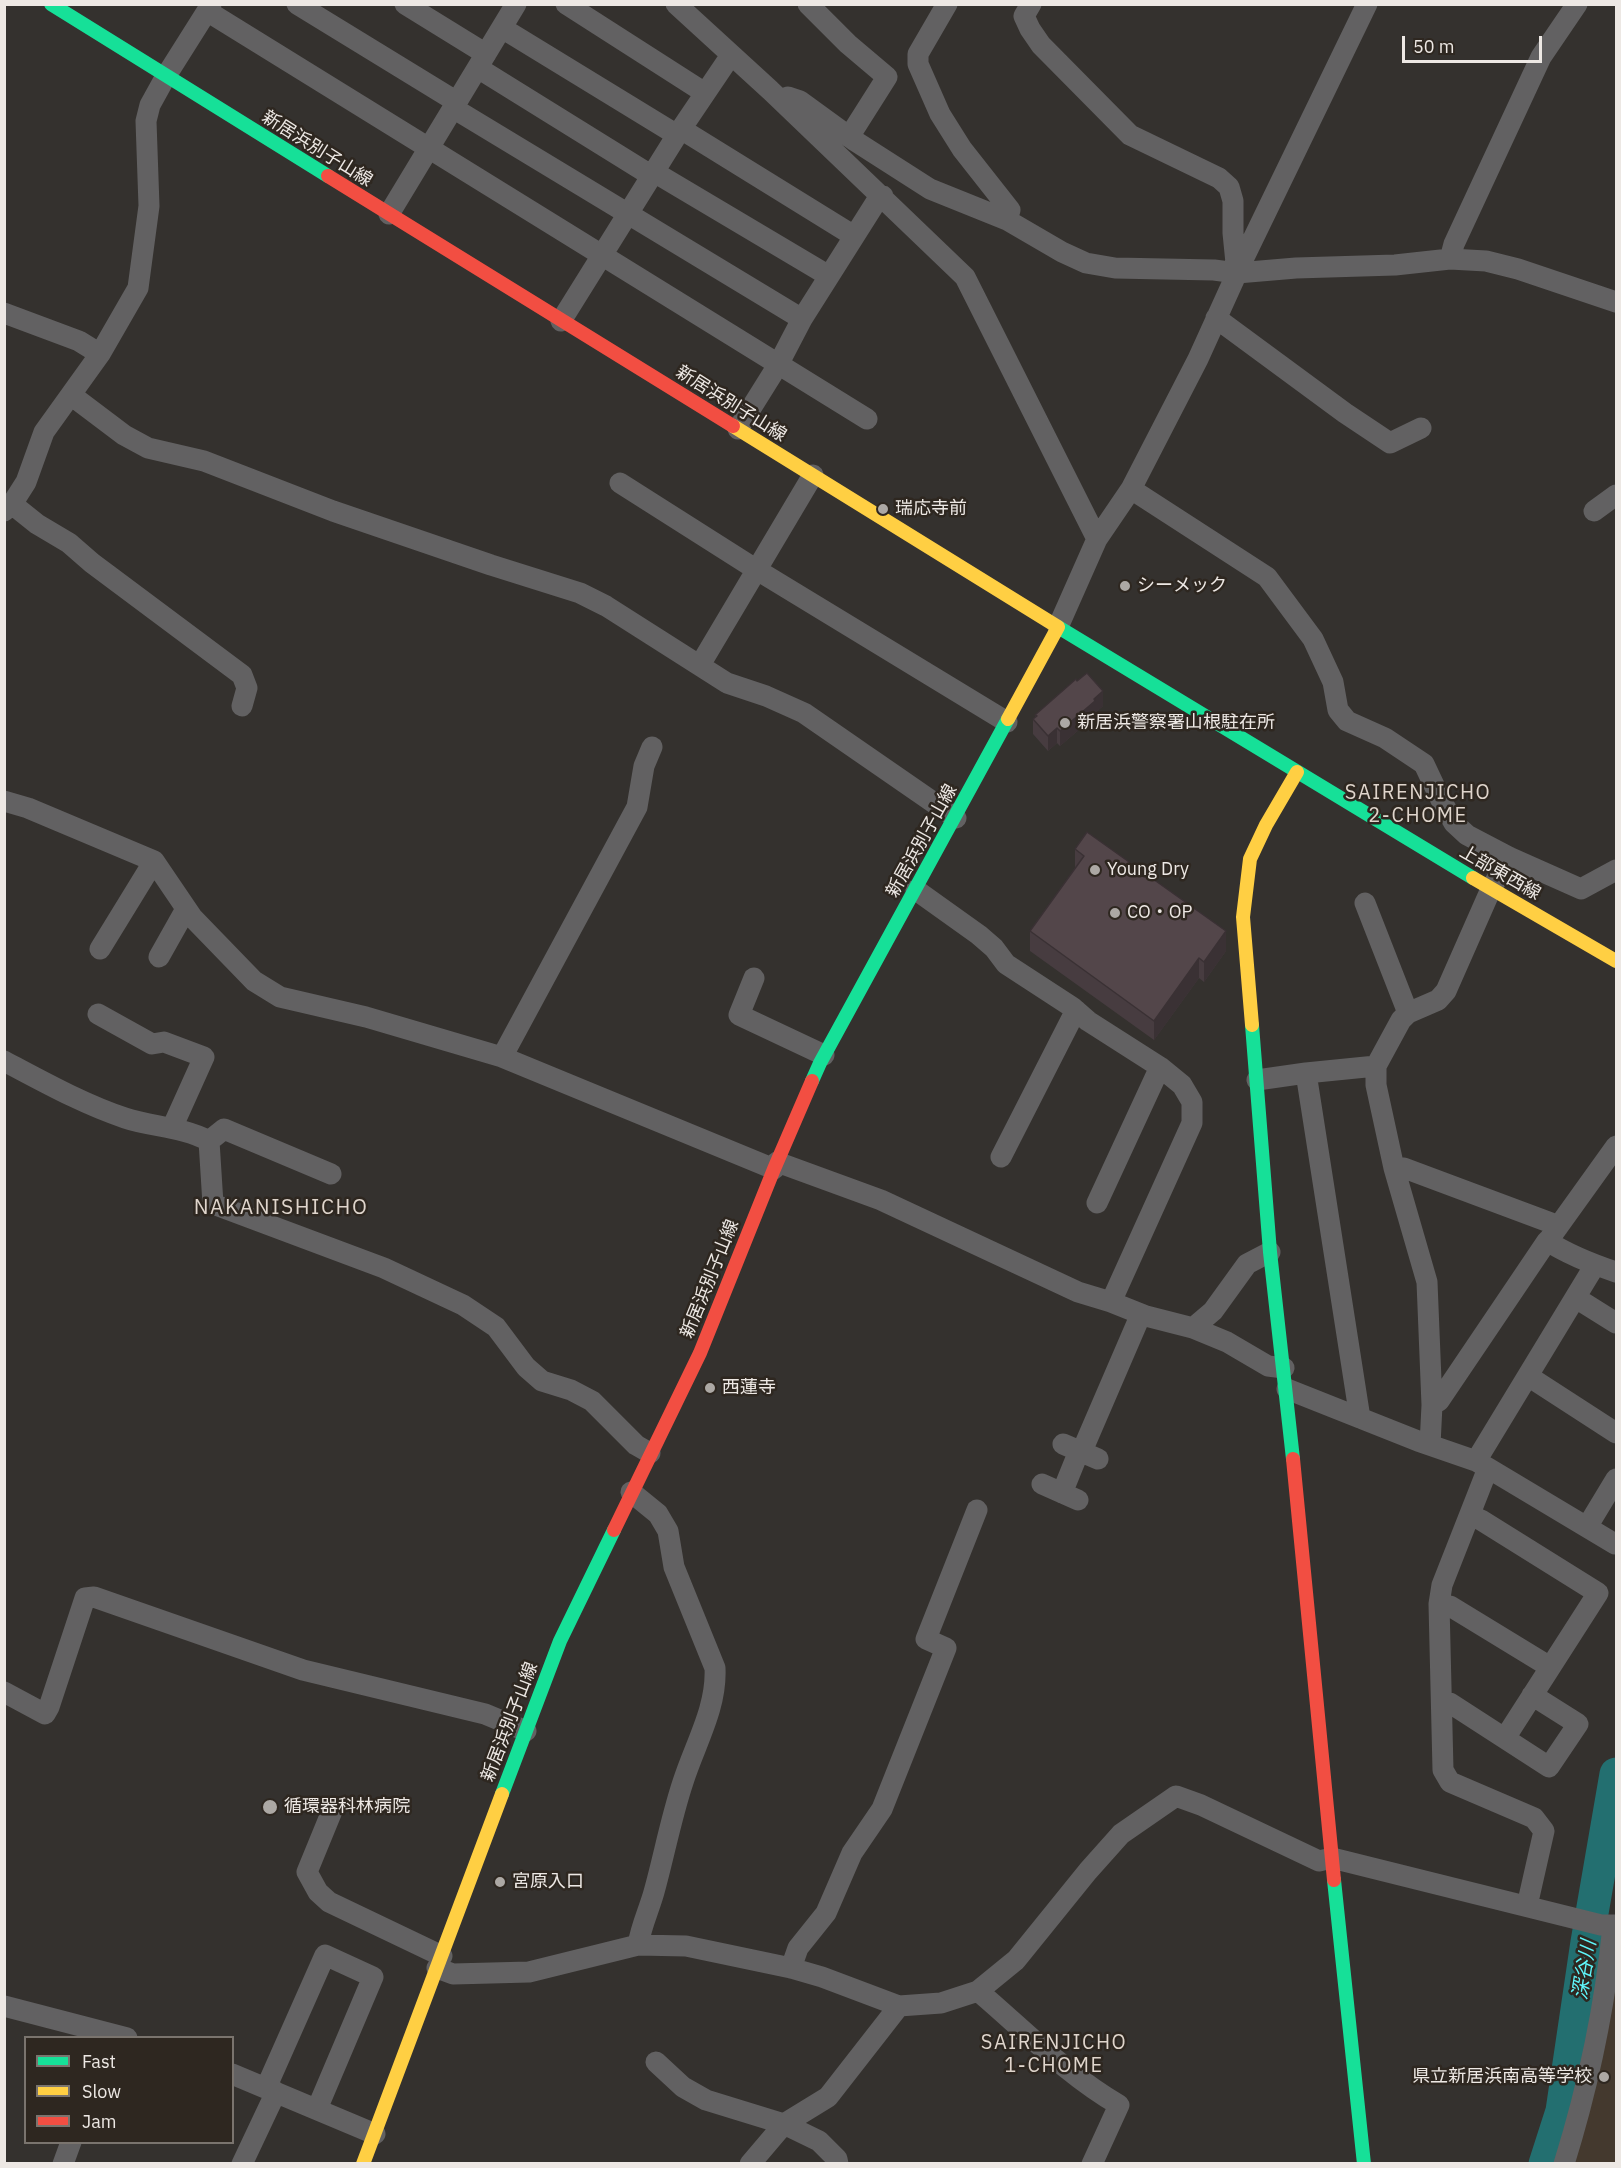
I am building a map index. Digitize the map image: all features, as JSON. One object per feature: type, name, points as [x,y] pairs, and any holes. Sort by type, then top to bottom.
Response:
[{"type":"main road","name":"新居浜別子山線","points":[[51,4],[1058,627],[956,818],[824,1055],[775,1166],[700,1353],[560,1641],[363,2163]]},
{"type":"main road","name":"上部東西線","points":[[1058,627],[1491,889],[1617,961]]},
{"type":"main road","points":[[1297,772],[1266,825],[1250,859],[1243,917],[1270,1252],[1286,1378],[1364,2163]]},
{"type":"street","points":[[297,4],[628,214],[802,319]]},
{"type":"street","points":[[405,4],[482,61],[653,174],[829,276]]},
{"type":"street","points":[[566,4],[705,93]]},
{"type":"street","points":[[676,4],[883,196],[965,277],[1097,539]]},
{"type":"street","points":[[808,4],[848,44],[887,77],[849,137]]},
{"type":"street","points":[[946,4],[918,54],[918,64],[940,114],[962,149],[1010,210],[1007,220]]},
{"type":"street","points":[[1031,4],[1024,16],[1041,45],[1130,135],[1219,178],[1229,187],[1233,201],[1237,273]]},
{"type":"street","points":[[1058,627],[1097,539],[1131,489],[1198,359],[1367,4]]},
{"type":"street","points":[[1450,259],[1454,244],[1541,57],[1577,4]]},
{"type":"street","points":[[389,214],[502,28],[513,6]]},
{"type":"street","points":[[242,706],[247,688],[242,675],[92,563],[69,543],[8,508],[26,482],[44,432],[100,354],[138,288],[149,206],[146,121],[150,105],[209,8],[428,149],[867,419]]},
{"type":"street","points":[[502,28],[854,236]]},
{"type":"street","points":[[561,321],[679,132],[730,56]]},
{"type":"street","points":[[770,90],[800,101],[849,137],[930,189],[1007,220],[1062,252],[1086,263],[1115,268],[1214,270],[1237,273],[1296,268],[1395,265],[1450,259],[1486,261],[1617,302]]},
{"type":"street","points":[[738,429],[778,364],[802,319],[876,202],[883,196]]},
{"type":"street","points":[[4,313],[79,341],[100,354]]},
{"type":"street","points":[[1216,318],[1345,413],[1390,443],[1421,428]]},
{"type":"street","points":[[71,395],[124,435],[148,448],[204,461],[333,511],[580,593],[606,606],[727,683],[766,696],[804,713],[956,818]]},
{"type":"street","points":[[700,665],[813,475]]},
{"type":"street","points":[[620,483],[757,570],[1007,722]]},
{"type":"street","points":[[1131,489],[1266,577],[1313,639],[1333,682],[1338,710],[1347,721],[1385,738],[1424,764],[1440,801],[1455,823],[1467,835],[1509,857],[1581,889],[1617,870]]},
{"type":"street","points":[[1594,511],[1617,495]]},
{"type":"street","points":[[502,1057],[637,807],[644,766],[652,747]]},
{"type":"street","points":[[4,801],[28,808],[154,861],[186,909],[254,981],[280,997],[366,1017],[502,1057],[775,1166],[882,1200],[1078,1292],[1141,1314],[1193,1328],[1227,1342],[1286,1378],[1360,1418],[1482,1465],[1615,1544]]},
{"type":"street","points":[[1430,1445],[1432,1405],[1427,1282],[1394,1168],[1376,1085],[1376,1066],[1401,1020],[1408,1013],[1438,1000],[1446,991],[1491,889],[1509,857]]},
{"type":"street","points":[[100,949],[154,861]]},
{"type":"street","points":[[916,890],[979,934],[1006,964],[1160,1067],[1182,1084],[1192,1102],[1192,1123],[1111,1302]]},
{"type":"street","points":[[1365,903],[1408,1013]]},
{"type":"street","points":[[159,957],[186,909]]},
{"type":"street","points":[[754,978],[739,1015],[824,1055]]},
{"type":"street","points":[[1001,1157],[1076,1010]]},
{"type":"street","points":[[98,1014],[152,1044],[164,1042],[204,1057],[172,1128]]},
{"type":"street","points":[[4,1061],[90,1106],[128,1119],[194,1133],[209,1141]]},
{"type":"street","points":[[1257,1080],[1376,1066]]},
{"type":"street","points":[[1097,1203],[1160,1067]]},
{"type":"street","points":[[1306,1073],[1360,1418]]},
{"type":"street","points":[[209,1141],[224,1130],[331,1174]]},
{"type":"street","points":[[209,1141],[213,1204],[384,1268],[463,1305],[496,1327],[525,1367],[542,1381],[571,1390],[592,1401],[636,1446],[650,1453]]},
{"type":"street","points":[[1432,1405],[1439,1401],[1553,1234],[1617,1146]]},
{"type":"street","points":[[1394,1168],[1404,1168],[1554,1224],[1553,1234],[1560,1249],[1617,1272]]},
{"type":"street","points":[[1193,1328],[1213,1311],[1247,1264],[1270,1252]]},
{"type":"street","points":[[1527,1906],[1544,1831],[1534,1818],[1450,1782],[1443,1770],[1439,1604],[1442,1585],[1470,1515],[1482,1465],[1528,1376],[1595,1265]]},
{"type":"street","points":[[1576,1298],[1617,1323]]},
{"type":"street","points":[[1042,1484],[1070,1496],[1080,1451],[1116,1395],[1141,1314]]},
{"type":"street","points":[[1528,1376],[1617,1433]]},
{"type":"street","points":[[1587,1527],[1617,1479]]},
{"type":"street","points":[[631,1492],[658,1514],[668,1531],[674,1567],[715,1668],[716,1687],[708,1717],[683,1783],[653,1894],[640,1929],[638,1945]]},
{"type":"street","points":[[791,1968],[798,1948],[826,1913],[852,1853],[882,1809],[946,1648],[926,1640],[977,1510]]},
{"type":"street","points":[[1470,1515],[1598,1593],[1505,1738]]},
{"type":"street","points":[[4,1692],[45,1714],[85,1598],[94,1597],[303,1670],[485,1714],[526,1731]]},
{"type":"street","points":[[1439,1604],[1450,1606],[1550,1667]]},
{"type":"street","points":[[1442,1704],[1450,1703],[1549,1767],[1578,1724],[1533,1695]]},
{"type":"street","points":[[332,1811],[308,1872],[318,1892],[328,1902],[440,1962],[453,1974],[529,1972],[638,1945],[686,1947],[791,1968],[899,2006],[941,2003],[978,1991],[1016,1960],[1121,1834],[1176,1796],[1201,1805],[1319,1861],[1332,1858],[1450,1889],[1603,1924],[1593,2050],[1578,2121],[1564,2163]]},
{"type":"street","points":[[242,2163],[325,1955],[373,1977],[317,2109]]},
{"type":"street","points":[[978,1991],[1081,2080],[1119,2105],[1092,2163]]},
{"type":"street","points":[[4,2006],[115,2036]]},
{"type":"street","points":[[750,2163],[784,2124],[828,2097],[899,2006]]},
{"type":"street","points":[[656,2062],[683,2087],[706,2100],[784,2124],[819,2141],[838,2163]]},
{"type":"street","points":[[234,2075],[375,2134]]},
{"type":"street","points":[[63,2163],[70,2144]]},
{"type":"shaded area","name":"県立新居浜南高等学校","points":[[1616,1959],[1616,2163],[1569,2164]]},
{"type":"building","points":[[1087,673],[1103,691],[1094,699],[1095,701],[1060,731],[1057,728],[1048,736],[1033,719],[1037,716],[1035,715],[1076,679],[1077,681]]},
{"type":"building","name":"CO・OP","points":[[1087,832],[1226,931],[1204,962],[1199,958],[1154,1021],[1030,931],[1084,856],[1075,849]]},
{"type":"waterway","name":"深谷川","points":[[1545,2164],[1562,2111],[1587,1942],[1616,1774]]},
{"type":"traffic: fast","points":[[51,4],[328,176]]},
{"type":"traffic: fast","points":[[1058,627],[1473,878]]},
{"type":"traffic: fast","points":[[812,1081],[1008,719]]},
{"type":"traffic: fast","points":[[1252,1025],[1270,1252],[1293,1459]]},
{"type":"traffic: fast","points":[[502,1794],[560,1641],[614,1530]]},
{"type":"traffic: fast","points":[[1334,1880],[1364,2164]]},
{"type":"traffic: slow","points":[[733,426],[1058,627],[1008,719]]},
{"type":"traffic: slow","points":[[1252,1025],[1243,917],[1250,859],[1266,825],[1297,772]]},
{"type":"traffic: slow","points":[[1473,878],[1616,961]]},
{"type":"traffic: slow","points":[[363,2164],[502,1794]]},
{"type":"traffic: jam","points":[[328,176],[733,426]]},
{"type":"traffic: jam","points":[[614,1530],[700,1353],[812,1081]]},
{"type":"traffic: jam","points":[[1293,1459],[1334,1880]]},
{"type":"place","name":"瑞応寺前","points":[[883,509]]},
{"type":"place","name":"シーメック","points":[[1125,586]]},
{"type":"place","name":"新居浜警察署山根駐在所","points":[[1065,723]]},
{"type":"place","name":"Young Dry","points":[[1095,870]]},
{"type":"place","name":"CO・OP","points":[[1115,913]]},
{"type":"place","name":"西蓮寺","points":[[710,1388]]},
{"type":"place","name":"循環器科林病院","points":[[270,1807]]},
{"type":"place","name":"宮原入口","points":[[500,1882]]},
{"type":"place","name":"県立新居浜南高等学校","points":[[1604,2077]]},
{"type":"district","name":"SAIRENJICHO 2-CHOME","points":[[1418,804]]},
{"type":"district","name":"NAKANISHICHO","points":[[281,1208]]},
{"type":"district","name":"SAIRENJICHO 1-CHOME","points":[[1054,2054]]}]
